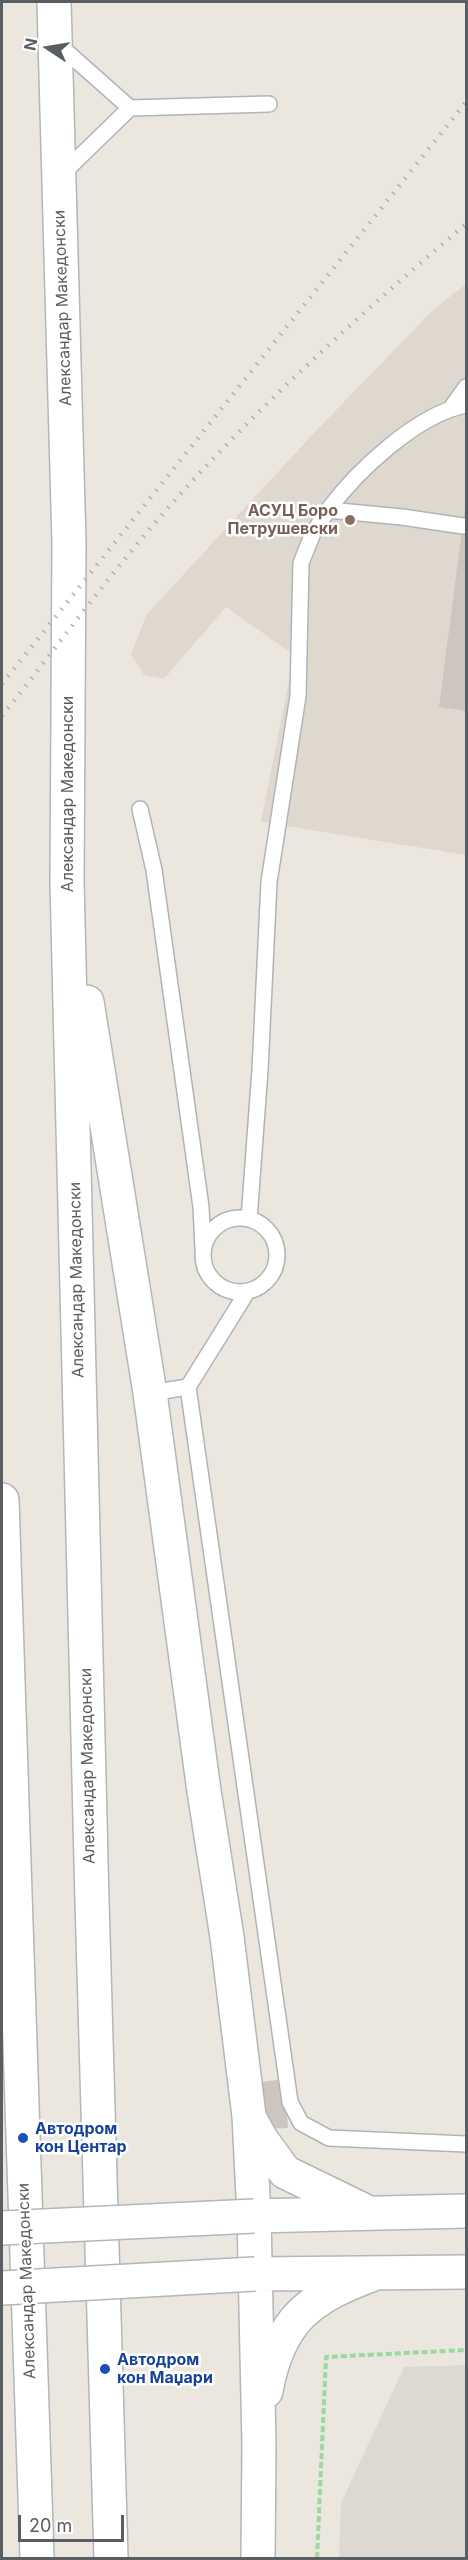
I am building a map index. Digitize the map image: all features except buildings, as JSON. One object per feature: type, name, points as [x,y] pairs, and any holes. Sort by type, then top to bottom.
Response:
[{"type":"street","name":"Александар Македонски","points":[[54,2],[69,543],[67,882],[111,2559]]},
{"type":"street","points":[[67,882],[150,1393],[204,1791],[227,1937],[249,2116],[254,2216],[259,2445],[258,2559]]},
{"type":"street","name":"Александар Македонски","points":[[2,1500],[37,2559]]},
{"type":"street","points":[[249,2116],[261,2139],[285,2172],[369,2213]]},
{"type":"street","points":[[2,2228],[254,2216],[466,2211]]},
{"type":"street","points":[[2,2288],[255,2274],[466,2272]]},
{"type":"street","points":[[259,2445],[266,2388],[285,2334],[297,2317],[313,2302],[340,2287],[376,2273]]},
{"type":"lane","points":[[56,42],[130,108]]},
{"type":"lane","points":[[59,177],[130,108],[269,104]]},
{"type":"lane","points":[[451,408],[466,387]]},
{"type":"lane","points":[[249,1219],[260,1070],[269,882],[298,696],[301,563],[313,533],[345,487],[411,431],[451,408],[466,405]]},
{"type":"lane","points":[[328,510],[463,526]]},
{"type":"lane","points":[[140,809],[154,870],[199,1195],[202,1261],[207,1274],[216,1284],[232,1292],[247,1292],[259,1288],[269,1279],[277,1260],[272,1235],[259,1223],[249,1219],[236,1218],[216,1226],[208,1235],[203,1248]]},
{"type":"lane","points":[[247,1292],[188,1387],[290,2102],[301,2123],[329,2138],[466,2144]]},
{"type":"lane","points":[[150,1393],[188,1387]]},
{"type":"path","points":[[317,2559],[326,2357],[466,2350]]},
{"type":"shaded area","name":"АСУЦ Боро Петрушевски","points":[[466,284],[466,855],[261,822],[294,655],[226,607],[164,679],[144,675],[131,654],[147,614],[313,434],[433,310]]},
{"type":"shaded area","points":[[466,2365],[466,2558],[339,2558],[341,2503],[404,2367]]},
{"type":"railway","points":[[2,684],[466,102]]},
{"type":"railway","points":[[2,716],[143,537],[218,453],[339,335],[466,224]]},
{"type":"place","name":"АСУЦ Боро Петрушевски","points":[[350,520]]},
{"type":"place","name":"Автодром кон Центар","points":[[23,2138]]},
{"type":"place","name":"Автодром кон Маџари","points":[[105,2369]]}]
